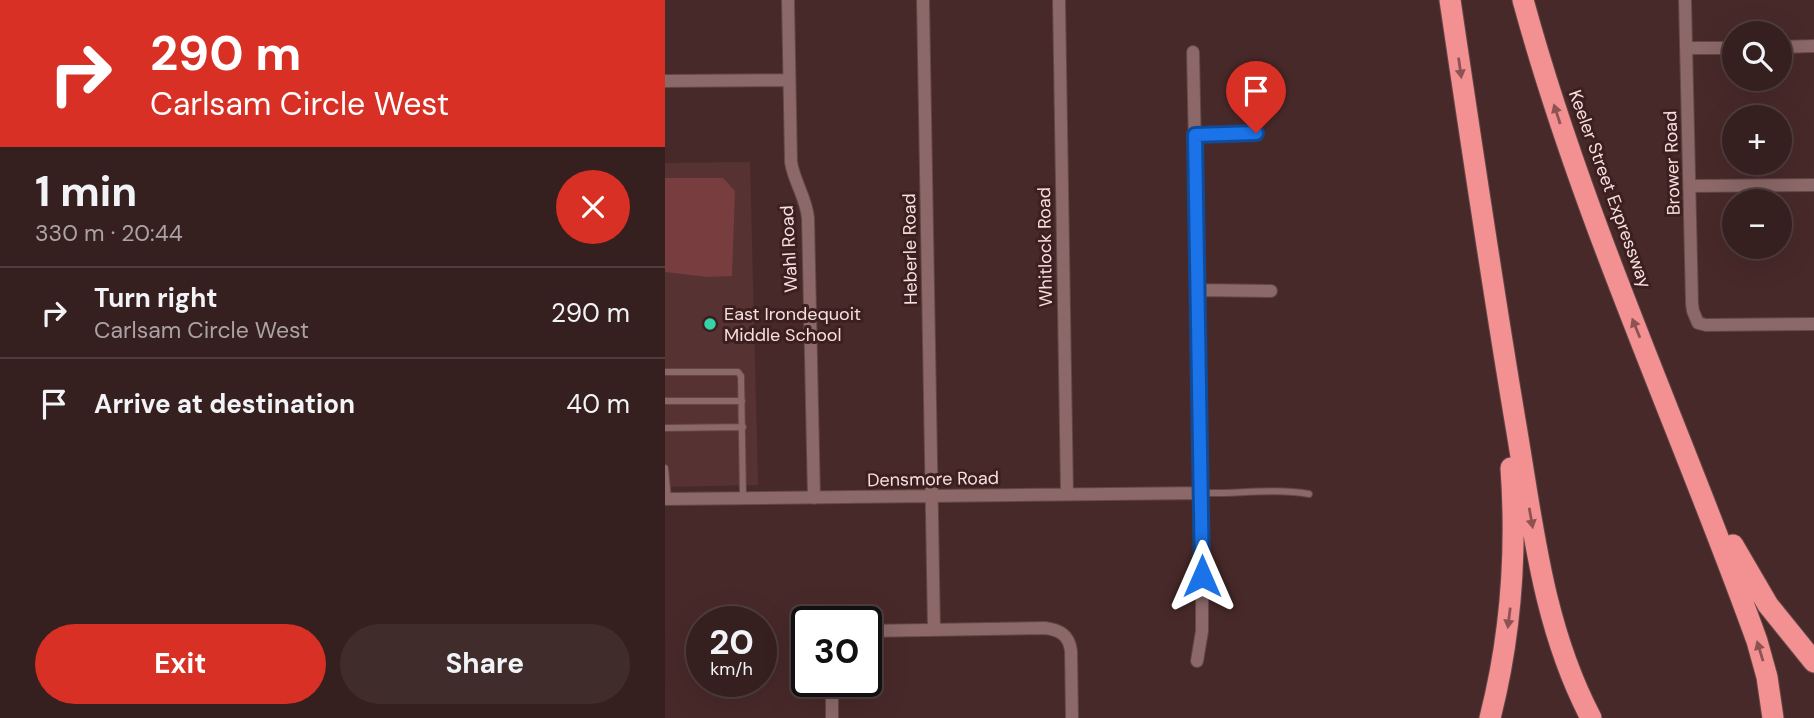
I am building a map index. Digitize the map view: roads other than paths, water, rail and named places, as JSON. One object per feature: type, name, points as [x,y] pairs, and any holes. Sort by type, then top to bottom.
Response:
[{"type":"highway","points":[[1450,0],[1492,282],[1545,594],[1563,656],[1591,718]]},
{"type":"highway","name":"Keeler Street Expressway","points":[[1524,0],[1544,74],[1583,190],[1662,391]]},
{"type":"highway","points":[[1490,718],[1506,640],[1514,539],[1511,465],[1492,282]]},
{"type":"highway","points":[[1662,391],[1744,567],[1775,614],[1814,662]]},
{"type":"highway","points":[[1662,391],[1757,640],[1767,677],[1773,718]]},
{"type":"street","name":"Wahl Road","points":[[787,0],[792,170],[806,202],[808,218],[814,498]]},
{"type":"street","name":"Heberle Road","points":[[923,0],[934,630]]},
{"type":"street","name":"Whitlock Road","points":[[1059,0],[1067,494]]},
{"type":"street","name":"Brower Road","points":[[1685,0],[1693,311],[1699,323],[1706,325],[1814,324]]},
{"type":"street","points":[[1792,47],[1814,46]]},
{"type":"street","points":[[1686,48],[1722,48]]},
{"type":"street","points":[[1193,52],[1202,493],[1202,631],[1197,662]]},
{"type":"street","points":[[665,81],[788,80]]},
{"type":"street","points":[[1195,135],[1256,133]]},
{"type":"street","points":[[1690,186],[1814,185]]},
{"type":"street","points":[[1197,290],[1271,291]]},
{"type":"street","name":"Densmore Road","points":[[667,499],[1202,493]]},
{"type":"street","points":[[882,631],[1045,628],[1061,632],[1070,643],[1072,718]]},
{"type":"street","points":[[832,697],[832,718]]},
{"type":"lane","points":[[665,372],[738,372],[741,376],[743,498]]},
{"type":"lane","points":[[665,401],[743,401]]},
{"type":"lane","points":[[665,428],[743,427]]},
{"type":"lane","points":[[665,468],[667,499]]},
{"type":"lane","points":[[1202,493],[1283,490],[1310,494]]},
{"type":"place","name":"East Irondequoit Middle School","points":[[710,324]]}]
